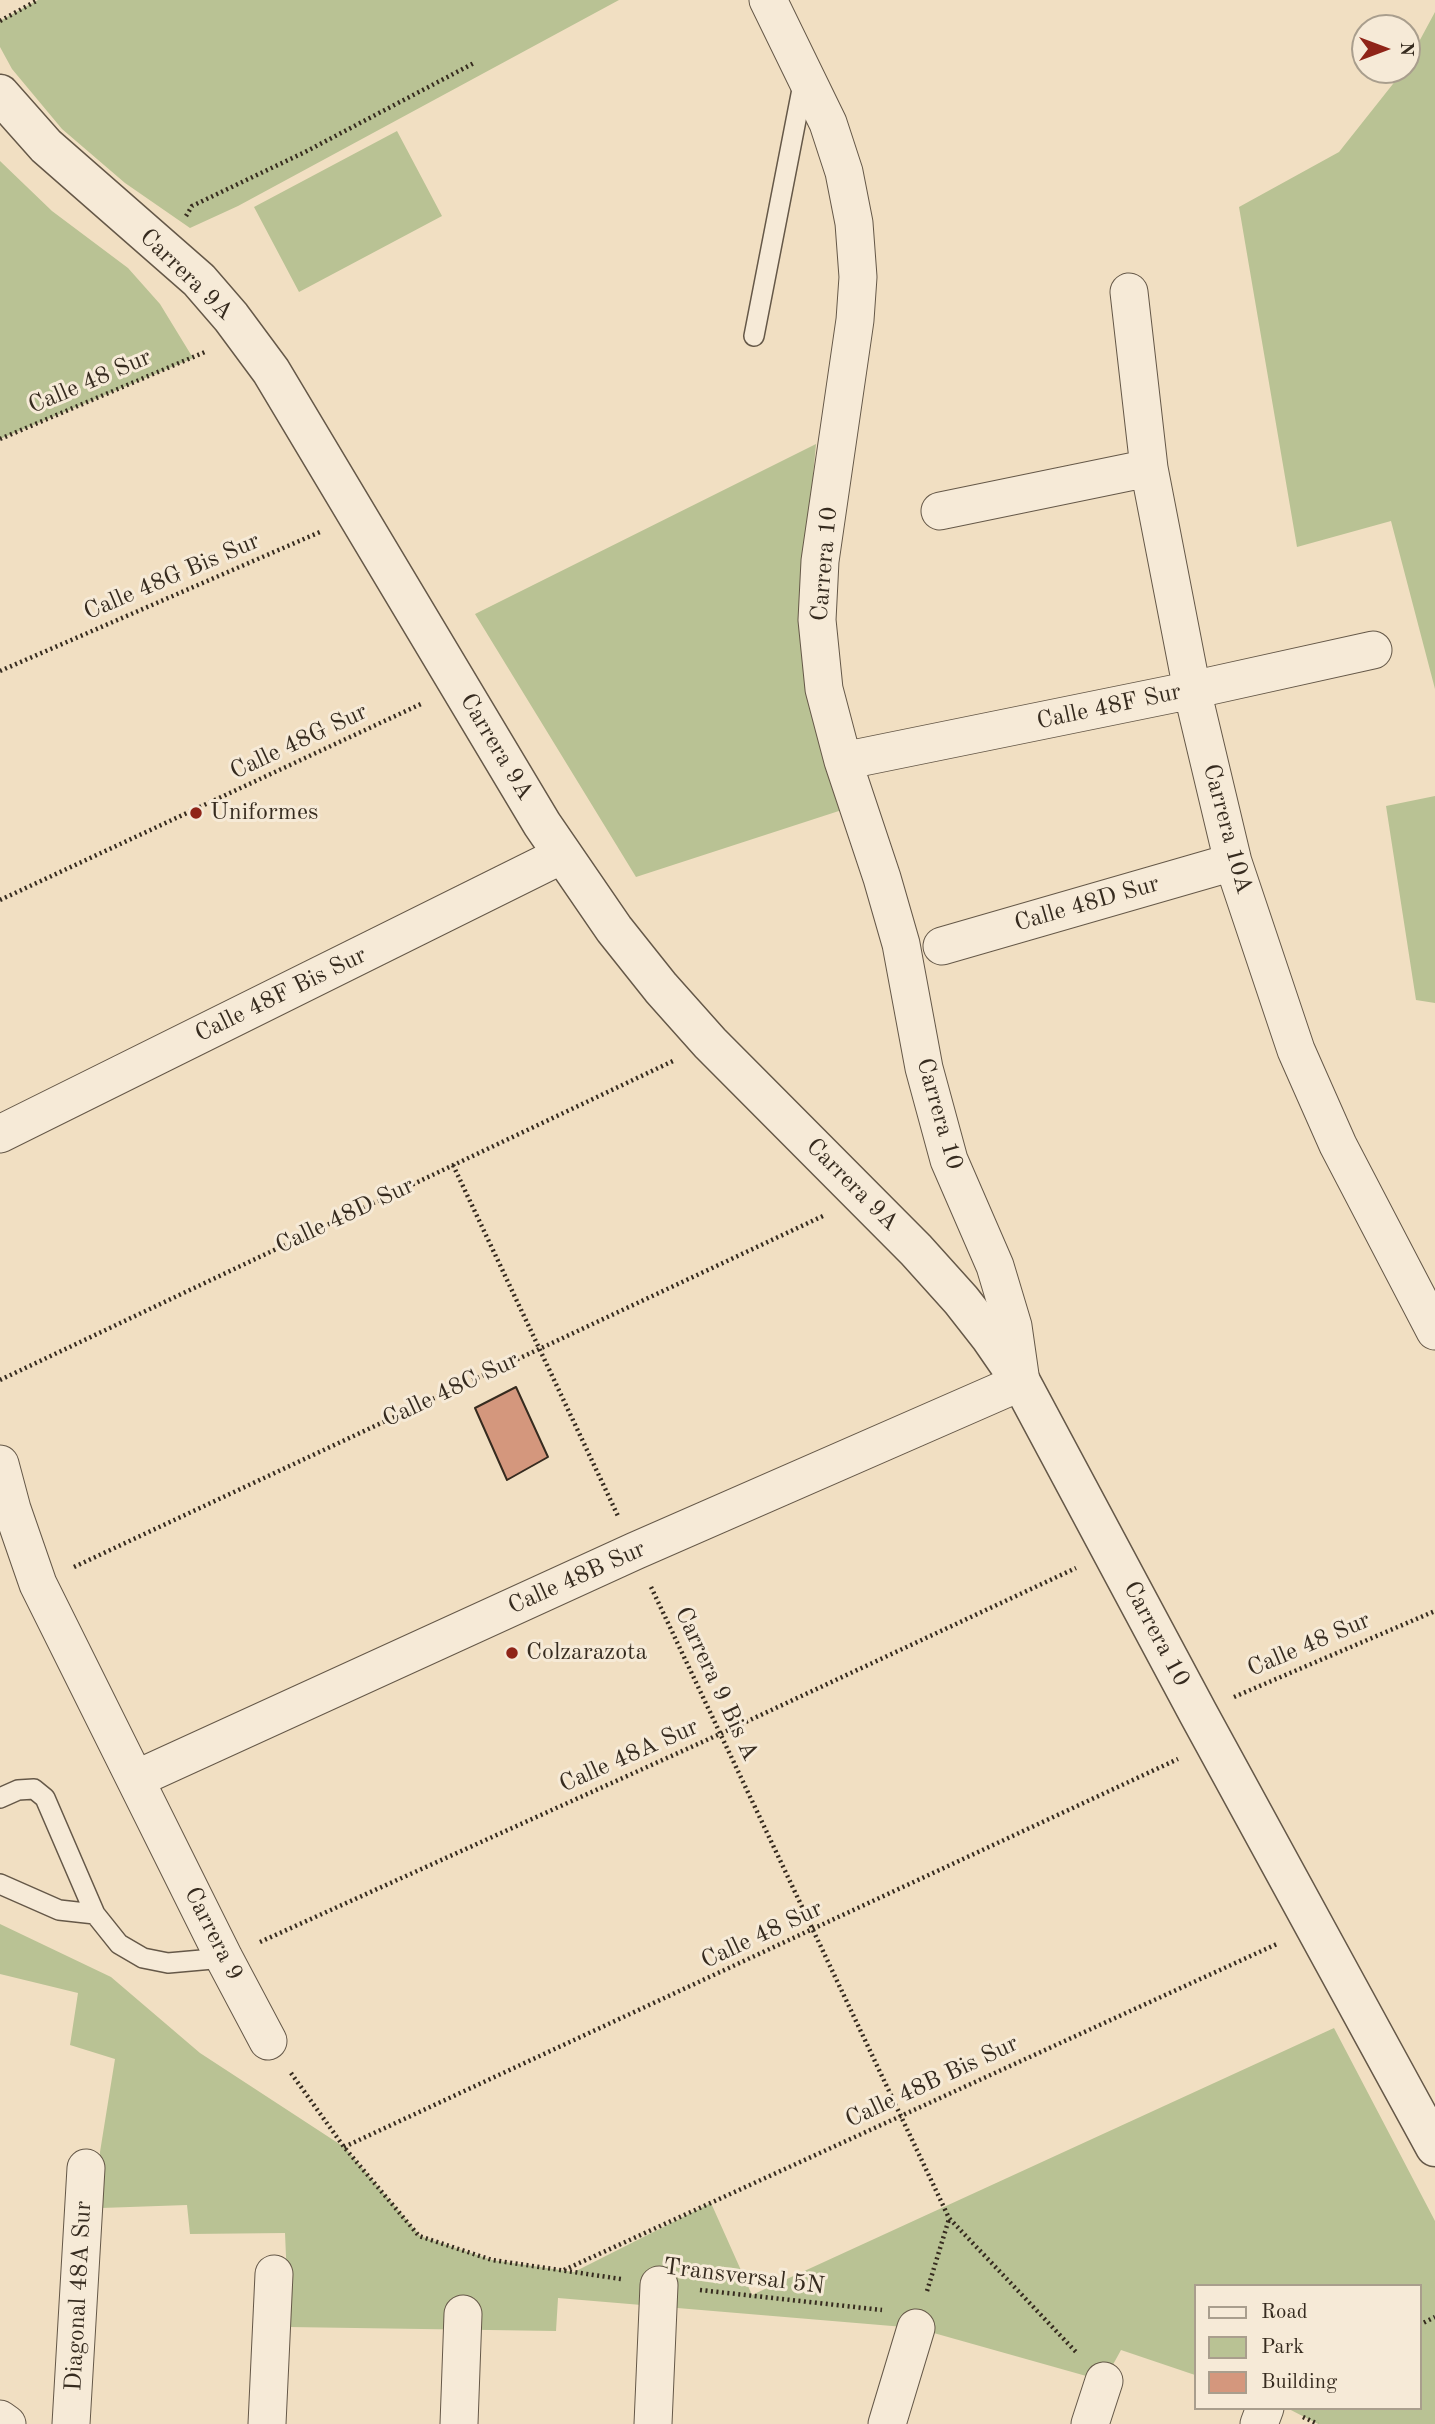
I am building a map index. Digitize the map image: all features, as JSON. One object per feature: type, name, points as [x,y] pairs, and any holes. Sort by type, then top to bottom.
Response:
[{"type":"street","name":"Carrera 10","points":[[768,0],[828,123],[844,172],[854,223],[858,277],[855,320],[820,561],[817,620],[824,689],[843,761],[901,944],[924,1069],[949,1160],[996,1266],[1013,1326],[1021,1382],[1435,2147]]},
{"type":"street","name":"Carrera 9A","points":[[0,94],[46,146],[199,280],[252,345],[271,371],[562,855],[614,929],[710,1043],[864,1196],[961,1300],[1021,1382]]},
{"type":"street","name":"Carrera 10A","points":[[1129,292],[1149,468],[1192,690],[1233,862],[1296,1050],[1338,1145],[1435,1331]]},
{"type":"street","points":[[940,511],[1149,468]]},
{"type":"street","name":"Calle 48F Sur","points":[[843,761],[1373,650]]},
{"type":"street","name":"Calle 48F Bis Sur","points":[[0,1135],[562,855]]},
{"type":"street","name":"Calle 48D Sur","points":[[942,946],[1233,862]]},
{"type":"street","name":"Calle 48B Sur","points":[[136,1779],[635,1551],[1021,1382]]},
{"type":"street","name":"Carrera 9","points":[[0,1464],[6,1512],[38,1584],[268,2041]]},
{"type":"street","name":"Diagonal 48A Sur","points":[[71,2424],[86,2168]]},
{"type":"street","points":[[267,2424],[274,2274]]},
{"type":"street","points":[[653,2424],[659,2285]]},
{"type":"street","points":[[460,2424],[463,2314]]},
{"type":"street","points":[[887,2424],[918,2321]]},
{"type":"street","points":[[1090,2424],[1104,2381]]},
{"type":"street","points":[[0,2419],[7,2424]]},
{"type":"lane","points":[[754,336],[805,75]]},
{"type":"lane","points":[[0,1798],[18,1790],[34,1789],[45,1798],[95,1914],[120,1944],[143,1958],[168,1962],[224,1958]]},
{"type":"lane","points":[[0,1884],[59,1910],[95,1914]]},
{"type":"path","points":[[0,21],[38,0]]},
{"type":"path","points":[[165,250],[192,206],[305,152],[474,63]]},
{"type":"path","name":"Calle 48 Sur","points":[[0,439],[193,358]]},
{"type":"path","name":"Calle 48G Bis Sur","points":[[0,671],[358,516]]},
{"type":"path","name":"Calle 48G Sur","points":[[0,900],[460,685]]},
{"type":"path","name":"Calle 48D Sur","points":[[0,1380],[677,1059]]},
{"type":"path","name":"Carrera 9 Bis A","points":[[453,1165],[949,2218],[1104,2381]]},
{"type":"path","name":"Calle 48C Sur","points":[[38,1584],[864,1196]]},
{"type":"path","name":"Calle 48A Sur","points":[[224,1958],[720,1734],[1085,1563]]},
{"type":"path","name":"Calle 48 Sur","points":[[1198,1713],[1435,1611]]},
{"type":"path","name":"Calle 48 Sur","points":[[344,2147],[813,1931],[1181,1757]]},
{"type":"path","name":"Calle 48B Bis Sur","points":[[564,2270],[1315,1926]]},
{"type":"path","points":[[268,2041],[344,2147],[419,2236],[492,2260],[564,2270]]},
{"type":"path","points":[[918,2321],[949,2218]]},
{"type":"path","name":"Transversal 5N","points":[[564,2270],[918,2321]]},
{"type":"green space","points":[[38,0],[619,0],[238,206],[190,228],[125,183],[62,129],[12,69],[0,47],[0,21]]},
{"type":"green space","points":[[1435,12],[1435,689],[1391,521],[1297,547],[1239,207],[1339,152],[1393,84],[1421,84],[1421,38]]},
{"type":"green space","points":[[397,131],[442,216],[299,292],[254,207]]},
{"type":"green space","points":[[0,161],[52,211],[128,268],[160,304],[193,358],[0,439]]},
{"type":"green space","points":[[816,444],[804,575],[845,809],[636,877],[475,614]]},
{"type":"green space","points":[[1435,796],[1435,1003],[1416,1000],[1386,806]]},
{"type":"green space","points":[[0,1924],[111,1977],[200,2053],[344,2147],[420,2236],[492,2260],[574,2272],[711,2203],[752,2295],[1334,2028],[1435,2221],[1435,2424],[1318,2424],[1291,2410],[1421,2410],[1421,2284],[1194,2284],[1194,2375],[1121,2350],[1104,2381],[916,2328],[558,2298],[556,2331],[289,2327],[285,2233],[190,2234],[187,2205],[101,2208],[100,2152],[115,2059],[70,2045],[78,1993],[0,1974]]},
{"type":"building","points":[[516,1387],[548,1457],[507,1480],[475,1408]]},
{"type":"place","name":"Uniformes","points":[[196,813]]},
{"type":"place","name":"Colzarazota","points":[[512,1653]]}]
